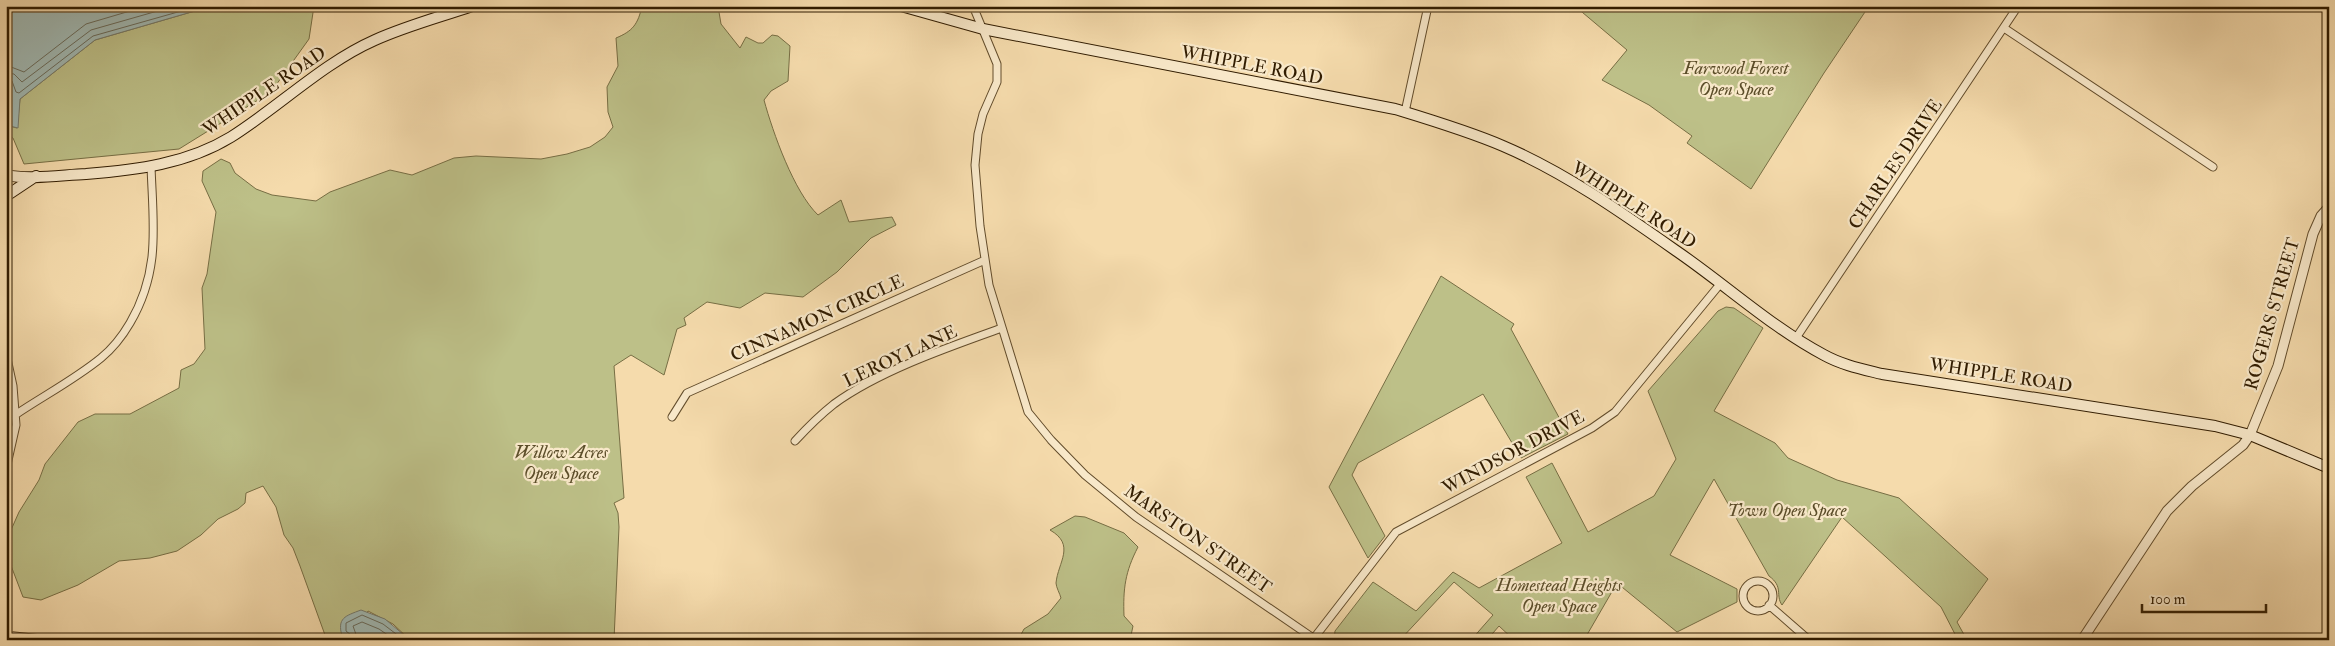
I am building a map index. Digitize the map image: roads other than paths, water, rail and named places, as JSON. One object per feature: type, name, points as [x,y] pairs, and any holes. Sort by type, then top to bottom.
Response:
[{"type":"main road","name":"WHIPPLE ROAD","points":[[6,175],[36,176],[130,171],[200,153],[230,138],[332,64],[375,40],[472,6]]},
{"type":"main road","name":"WHIPPLE ROAD","points":[[901,6],[983,29],[1405,112],[1504,146],[1577,185],[1676,250],[1796,338],[1825,356],[1854,367],[1882,374],[2215,426],[2250,435],[2329,468]]},
{"type":"main road","points":[[6,196],[36,176]]},
{"type":"street","name":"MARSTON STREET","points":[[973,6],[997,64],[997,82],[983,114],[978,134],[976,165],[980,226],[989,285],[1028,412],[1051,440],[1086,474],[1136,517],[1315,639]]},
{"type":"street","points":[[1405,112],[1428,6]]},
{"type":"street","name":"CHARLES DRIVE","points":[[1796,338],[2018,6]]},
{"type":"street","points":[[2004,28],[2213,167]]},
{"type":"street","points":[[15,416],[48,392],[72,379],[103,357],[124,333],[140,305],[151,273],[154,249],[151,166]]},
{"type":"street","name":"ROGERS STREET","points":[[2082,640],[2167,511],[2192,486],[2243,445],[2250,435],[2278,366],[2312,234],[2321,216],[2329,207]]},
{"type":"street","name":"CINNAMON CIRCLE","points":[[672,417],[687,393],[985,260]]},
{"type":"street","name":"WINDSOR DRIVE","points":[[1315,639],[1396,532],[1592,428],[1615,412],[1721,283]]},
{"type":"street","name":"LEROY LANE","points":[[795,441],[814,421],[851,394],[904,366],[1002,328]]},
{"type":"street","points":[[6,354],[13,386],[16,425],[6,469]]},
{"type":"street","points":[[1757,581],[1768,586],[1773,596],[1769,605],[1759,611],[1748,607],[1743,598],[1747,586],[1757,581]]},
{"type":"street","points":[[1769,605],[1810,640]]},
{"type":"street","points":[[6,635],[50,640]]},
{"type":"water","points":[[6,6],[212,6],[95,40],[20,99],[18,128],[6,125],[10,95],[8,83],[6,84]]},
{"type":"water","points":[[361,610],[385,619],[410,640],[356,640],[353,637],[342,636],[341,625],[344,618]]},
{"type":"park label","name":"Farwood Forest Open Space","points":[[1736,78]]},
{"type":"park label","name":"Willow Acres Open Space","points":[[561,462]]},
{"type":"park label","name":"Town Open Space","points":[[1787,510]]},
{"type":"park label","name":"Homestead Heights Open Space","points":[[1559,595]]}]
